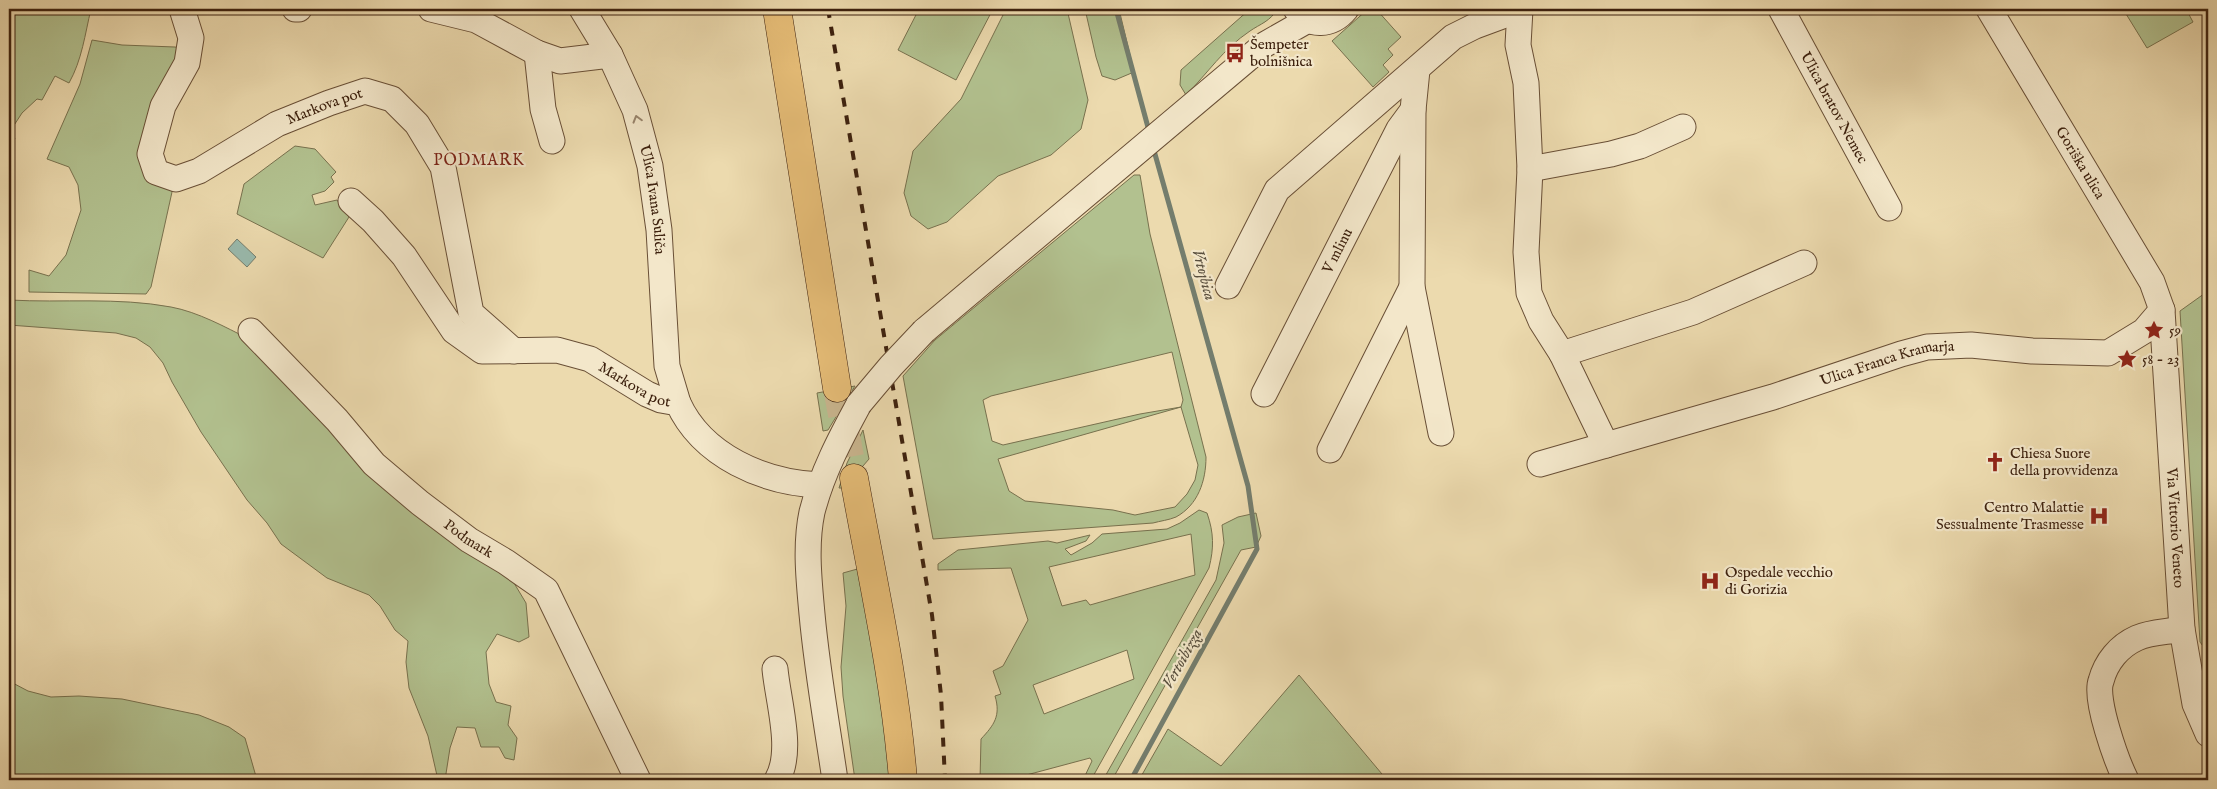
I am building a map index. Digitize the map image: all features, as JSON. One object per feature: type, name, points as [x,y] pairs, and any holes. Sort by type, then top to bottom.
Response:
[{"type":"main road","points":[[777,9],[837,388]]},
{"type":"main road","points":[[854,478],[887,656],[904,780]]},
{"type":"street","name":"Markova pot","points":[[182,9],[191,38],[186,63],[163,106],[150,154],[156,172],[176,179],[199,171],[277,124],[329,103],[366,91],[392,99],[417,124],[443,167],[471,313],[514,351]]},
{"type":"street","points":[[431,9],[472,15],[537,53],[560,61],[610,55]]},
{"type":"street","name":"Ulica Ivana Suliča","points":[[582,9],[610,55],[635,110],[650,166],[656,200],[667,366],[678,403]]},
{"type":"street","points":[[835,780],[816,652],[808,559],[811,525],[820,485],[836,446],[860,404],[891,366],[924,331],[1264,45],[1297,13],[1325,23],[1333,20],[1346,9]]},
{"type":"street","points":[[1228,286],[1277,190],[1453,37],[1475,26],[1520,9],[1518,45],[1526,83],[1530,169],[1526,252],[1529,293],[1541,321],[1562,354],[1606,444]]},
{"type":"street","name":"Ulica bratov Nemec","points":[[1781,9],[1889,208]]},
{"type":"street","name":"Goriška ulica","points":[[1989,9],[2152,282],[2162,315]]},
{"type":"street","points":[[537,53],[543,109],[552,141]]},
{"type":"street","name":"V mlinu","points":[[1417,70],[1413,110],[1412,287],[1441,433]]},
{"type":"street","name":"V mlinu","points":[[1264,394],[1399,130],[1413,110]]},
{"type":"street","points":[[1530,169],[1630,149],[1683,127]]},
{"type":"street","name":"Markova pot","points":[[351,201],[374,221],[404,256],[454,331],[482,351],[557,350],[590,359],[647,394],[661,400],[678,403],[685,420],[705,440],[729,459],[761,474],[800,484],[820,485]]},
{"type":"street","points":[[1562,354],[1693,312],[1804,263]]},
{"type":"street","name":"V mlinu","points":[[1330,450],[1412,287]]},
{"type":"street","name":"Ulica Franca Kramarja","points":[[1540,464],[1773,397],[1927,347],[1971,345],[2032,351],[2108,352],[2144,331],[2162,315]]},
{"type":"street","name":"Via Vittorio Veneto","points":[[2162,315],[2182,629],[2208,734]]},
{"type":"street","name":"Podmark","points":[[251,331],[337,420],[374,464],[420,503],[469,540],[506,562],[546,590],[638,780]]},
{"type":"street","points":[[2126,780],[2117,762],[2104,720],[2100,682],[2115,653],[2137,638],[2182,629]]},
{"type":"street","points":[[775,669],[786,752],[782,772],[777,780]]},
{"type":"green space","points":[[9,9],[91,9],[80,56],[69,83],[55,76],[42,100],[37,99],[22,113],[9,133]]},
{"type":"green space","points":[[919,9],[993,9],[956,80],[898,50]]},
{"type":"green space","points":[[1006,9],[1067,9],[1088,100],[1081,129],[1051,155],[998,176],[947,222],[928,229],[911,216],[904,193],[913,151],[961,99]]},
{"type":"green space","points":[[1085,9],[1119,9],[1134,72],[1115,80],[1102,76]]},
{"type":"green space","points":[[1250,9],[1277,9],[1268,19],[1240,38],[1186,95],[1180,85],[1181,70]]},
{"type":"green space","points":[[1368,9],[1376,9],[1401,37],[1388,49],[1393,55],[1383,65],[1389,72],[1373,87],[1332,41]]},
{"type":"green space","points":[[2123,9],[2186,9],[2193,22],[2147,48]]},
{"type":"green space","points":[[92,40],[122,45],[184,49],[150,124],[171,183],[172,192],[151,287],[146,294],[29,292],[29,270],[49,276],[66,255],[81,210],[78,185],[69,167],[47,159],[80,84]]},
{"type":"green space","points":[[9,133],[15,138],[9,149]]},
{"type":"green space","points":[[295,146],[315,149],[336,172],[331,177],[334,182],[325,191],[312,195],[315,205],[337,200],[349,217],[323,258],[237,214],[244,184]]},
{"type":"green space","points":[[1134,175],[1140,175],[1150,234],[1206,457],[1202,483],[1195,499],[1184,512],[1176,517],[1153,523],[933,539],[903,376],[935,340]],"holes":[[[1172,352],[1183,400],[1181,407],[1140,414],[1003,445],[992,441],[983,400],[991,396]],[[1181,407],[1198,465],[1195,480],[1187,494],[1175,507],[1135,515],[1113,510],[1025,501],[1009,491],[998,459]]]},
{"type":"green space","points":[[2208,291],[2208,653],[2200,642],[2180,311]]},
{"type":"green space","points":[[9,300],[110,301],[171,307],[201,316],[249,339],[511,578],[526,603],[529,637],[519,642],[497,634],[486,652],[489,684],[496,702],[511,706],[508,725],[517,738],[514,760],[505,758],[499,747],[481,747],[475,728],[457,727],[450,748],[445,780],[438,780],[428,736],[409,688],[406,662],[408,641],[395,630],[380,606],[369,595],[327,578],[281,544],[267,523],[247,500],[201,432],[163,363],[150,347],[136,338],[116,333],[9,325]]},
{"type":"green space","points":[[855,386],[828,430],[823,431],[817,393]]},
{"type":"green space","points":[[863,430],[869,459],[844,488],[839,488],[847,463]]},
{"type":"green space","points":[[1199,510],[1207,513],[1213,540],[1209,568],[1091,780],[1083,780],[1092,761],[1090,758],[1019,777],[1020,780],[980,780],[981,739],[995,720],[997,703],[995,696],[1001,694],[993,671],[1003,666],[1028,620],[1011,568],[938,570],[938,564],[958,550],[1048,541],[1057,543],[1090,535],[1086,541],[1065,549],[1071,555],[1092,543],[1102,534],[1167,529]],"holes":[[[1191,534],[1195,575],[1090,605],[1086,600],[1062,606],[1049,567]],[[1127,650],[1134,679],[1044,714],[1033,685]]]},
{"type":"green space","points":[[1256,513],[1261,536],[1256,547],[1241,550],[1112,780],[1103,780],[1216,580],[1224,543],[1222,525],[1238,517]]},
{"type":"green space","points":[[861,568],[893,780],[855,780],[843,696],[841,667],[846,606],[843,573]]},
{"type":"green space","points":[[1299,675],[1387,780],[1139,780],[1168,729],[1221,766]]},
{"type":"green space","points":[[9,681],[28,691],[51,697],[79,696],[122,699],[199,715],[229,727],[245,738],[257,780],[9,780]]},
{"type":"shaded area","points":[[237,239],[256,257],[247,267],[228,249]]},
{"type":"waterway","name":"Vrtojbica","points":[[1116,9],[1149,131]]},
{"type":"waterway","name":"Vrtojbica","points":[[1131,780],[1257,549],[1248,486],[1153,147]]},
{"type":"tunnel","points":[[837,388],[854,478]]},
{"type":"railway","points":[[828,9],[932,615],[941,695],[945,780]]},
{"type":"place","name":"Šempeter bolnišnica","points":[[1235,53]]},
{"type":"place","name":"59","points":[[2154,330]]},
{"type":"place","name":"58 - 23","points":[[2127,359]]},
{"type":"place","name":"Chiesa Suore della provvidenza","points":[[1995,462]]},
{"type":"place","name":"Centro Malattie Sessualmente Trasmesse","points":[[2099,516]]},
{"type":"place","name":"Ospedale vecchio di Gorizia","points":[[1710,581]]},
{"type":"district","name":"PODMARK","points":[[479,161]]},
{"type":"water label","name":"Vertoibizza","points":[[1183,659]]}]
